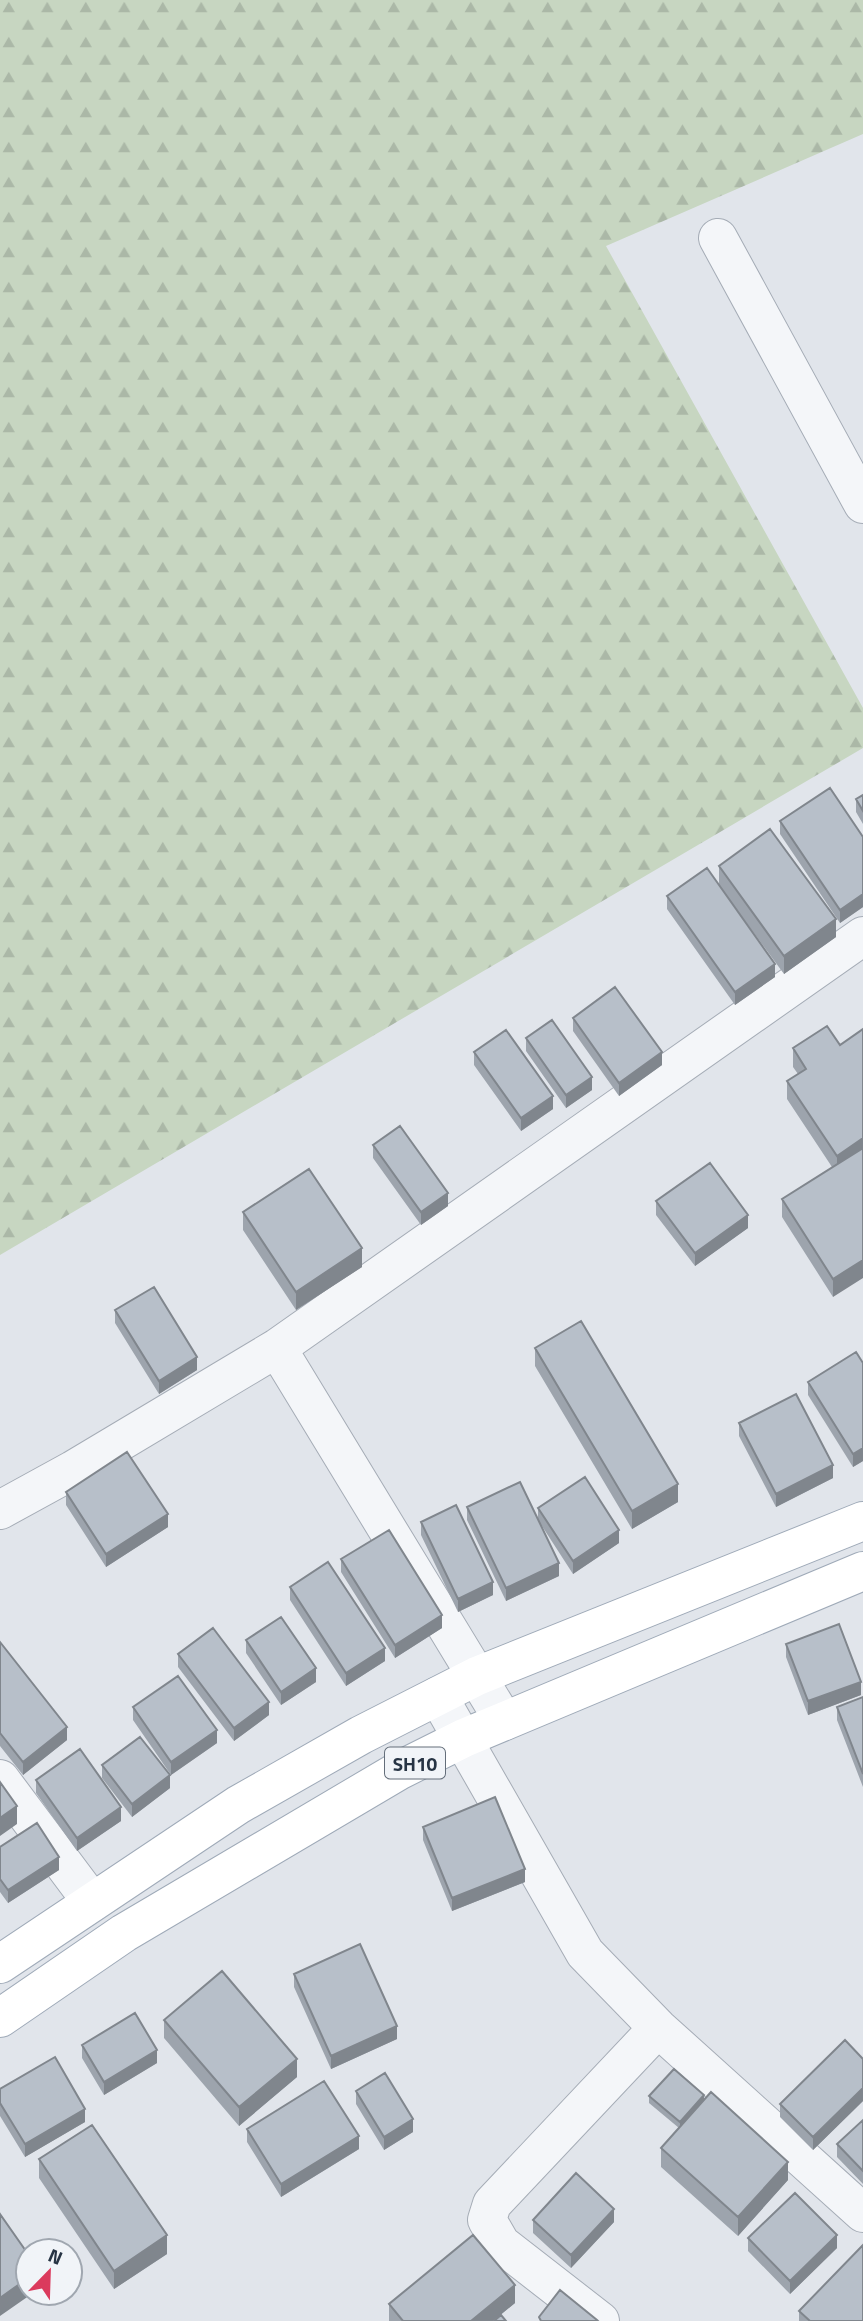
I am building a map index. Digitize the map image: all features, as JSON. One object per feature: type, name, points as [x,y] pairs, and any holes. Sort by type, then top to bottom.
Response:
[{"type":"main road","name":"SH10","points":[[0,1964],[238,1805],[361,1735],[477,1676],[863,1521]]},
{"type":"main road","name":"SH10","points":[[0,2018],[124,1933],[400,1770],[464,1738],[863,1571]]},
{"type":"street","points":[[718,238],[863,504]]},
{"type":"street","points":[[0,1510],[73,1470],[277,1348],[863,936]]},
{"type":"street","points":[[277,1348],[504,1721]]},
{"type":"street","points":[[438,1696],[585,1953],[658,2028],[863,2213]]},
{"type":"street","points":[[0,1779],[92,1902]]},
{"type":"street","points":[[600,2321],[501,2244],[487,2220],[492,2204],[658,2028]]},
{"type":"green space","points":[[0,0],[863,0],[863,134],[606,246],[863,708],[863,748],[0,1255]]},
{"type":"building","points":[[830,788],[863,837],[863,894],[840,910],[780,821]]},
{"type":"building","points":[[863,795],[863,811],[856,799]]},
{"type":"building","points":[[770,829],[836,919],[784,956],[719,866]]},
{"type":"building","points":[[707,868],[775,964],[735,992],[667,896]]},
{"type":"building","points":[[615,987],[662,1052],[619,1083],[573,1018]]},
{"type":"building","points":[[552,1020],[592,1077],[566,1095],[526,1038]]},
{"type":"building","points":[[827,1026],[840,1045],[863,1029],[863,1138],[837,1156],[787,1081],[806,1069],[793,1048]]},
{"type":"building","points":[[506,1030],[553,1096],[521,1118],[474,1052]]},
{"type":"building","points":[[400,1126],[448,1193],[421,1212],[373,1145]]},
{"type":"building","points":[[863,1148],[863,1260],[833,1279],[782,1199]]},
{"type":"building","points":[[710,1163],[748,1215],[695,1253],[656,1201]]},
{"type":"building","points":[[309,1169],[362,1248],[296,1292],[243,1212]]},
{"type":"building","points":[[154,1287],[197,1357],[159,1381],[115,1310]]},
{"type":"building","points":[[581,1321],[678,1484],[632,1511],[535,1348]]},
{"type":"building","points":[[856,1352],[863,1363],[863,1448],[853,1454],[808,1382]]},
{"type":"building","points":[[796,1394],[833,1465],[776,1494],[739,1423]]},
{"type":"building","points":[[127,1452],[168,1514],[106,1554],[66,1492]]},
{"type":"building","points":[[585,1477],[619,1530],[573,1561],[538,1508]]},
{"type":"building","points":[[520,1482],[559,1563],[506,1588],[467,1507]]},
{"type":"building","points":[[456,1505],[493,1582],[458,1599],[421,1522]]},
{"type":"building","points":[[389,1530],[442,1615],[395,1645],[341,1559]]},
{"type":"building","points":[[328,1562],[385,1648],[346,1673],[290,1587]]},
{"type":"building","points":[[281,1617],[316,1668],[281,1692],[246,1640]]},
{"type":"building","points":[[839,1624],[861,1682],[808,1701],[786,1644]]},
{"type":"building","points":[[213,1628],[269,1702],[234,1728],[178,1654]]},
{"type":"building","points":[[0,1642],[67,1727],[23,1762],[0,1733]]},
{"type":"building","points":[[178,1676],[217,1730],[171,1762],[133,1707]]},
{"type":"building","points":[[863,1697],[863,1774],[837,1707]]},
{"type":"building","points":[[140,1737],[170,1775],[132,1804],[102,1765]]},
{"type":"building","points":[[80,1749],[121,1807],[77,1838],[36,1780]]},
{"type":"building","points":[[0,1782],[17,1806],[0,1818]]},
{"type":"building","points":[[495,1797],[525,1869],[452,1898],[423,1827]]},
{"type":"building","points":[[37,1823],[59,1857],[8,1890],[0,1879],[0,1847]]},
{"type":"building","points":[[360,1944],[397,2026],[331,2056],[294,1974]]},
{"type":"building","points":[[222,1971],[297,2059],[239,2107],[164,2020]]},
{"type":"building","points":[[135,2013],[157,2050],[104,2082],[82,2045]]},
{"type":"building","points":[[845,2040],[863,2059],[863,2088],[813,2137],[780,2104]]},
{"type":"building","points":[[55,2057],[85,2109],[25,2144],[0,2103],[0,2089]]},
{"type":"building","points":[[674,2069],[704,2095],[680,2122],[649,2096]]},
{"type":"building","points":[[385,2073],[413,2119],[384,2137],[356,2091]]},
{"type":"building","points":[[324,2081],[359,2136],[281,2184],[247,2129]]},
{"type":"building","points":[[711,2092],[788,2162],[738,2217],[661,2148]]},
{"type":"building","points":[[863,2120],[863,2171],[837,2144]]},
{"type":"building","points":[[92,2125],[167,2235],[114,2271],[39,2159]]},
{"type":"building","points":[[576,2173],[614,2209],[571,2255],[533,2220]]},
{"type":"building","points":[[795,2193],[837,2235],[790,2281],[748,2238]]},
{"type":"building","points":[[0,2214],[16,2237],[14,2288],[0,2298]]},
{"type":"building","points":[[473,2235],[515,2285],[471,2321],[403,2321],[389,2304]]},
{"type":"building","points":[[863,2245],[863,2321],[810,2321],[799,2311]]},
{"type":"building","points":[[560,2290],[598,2321],[541,2321],[539,2317]]},
{"type":"building","points":[[501,2315],[506,2321],[494,2321]]}]
